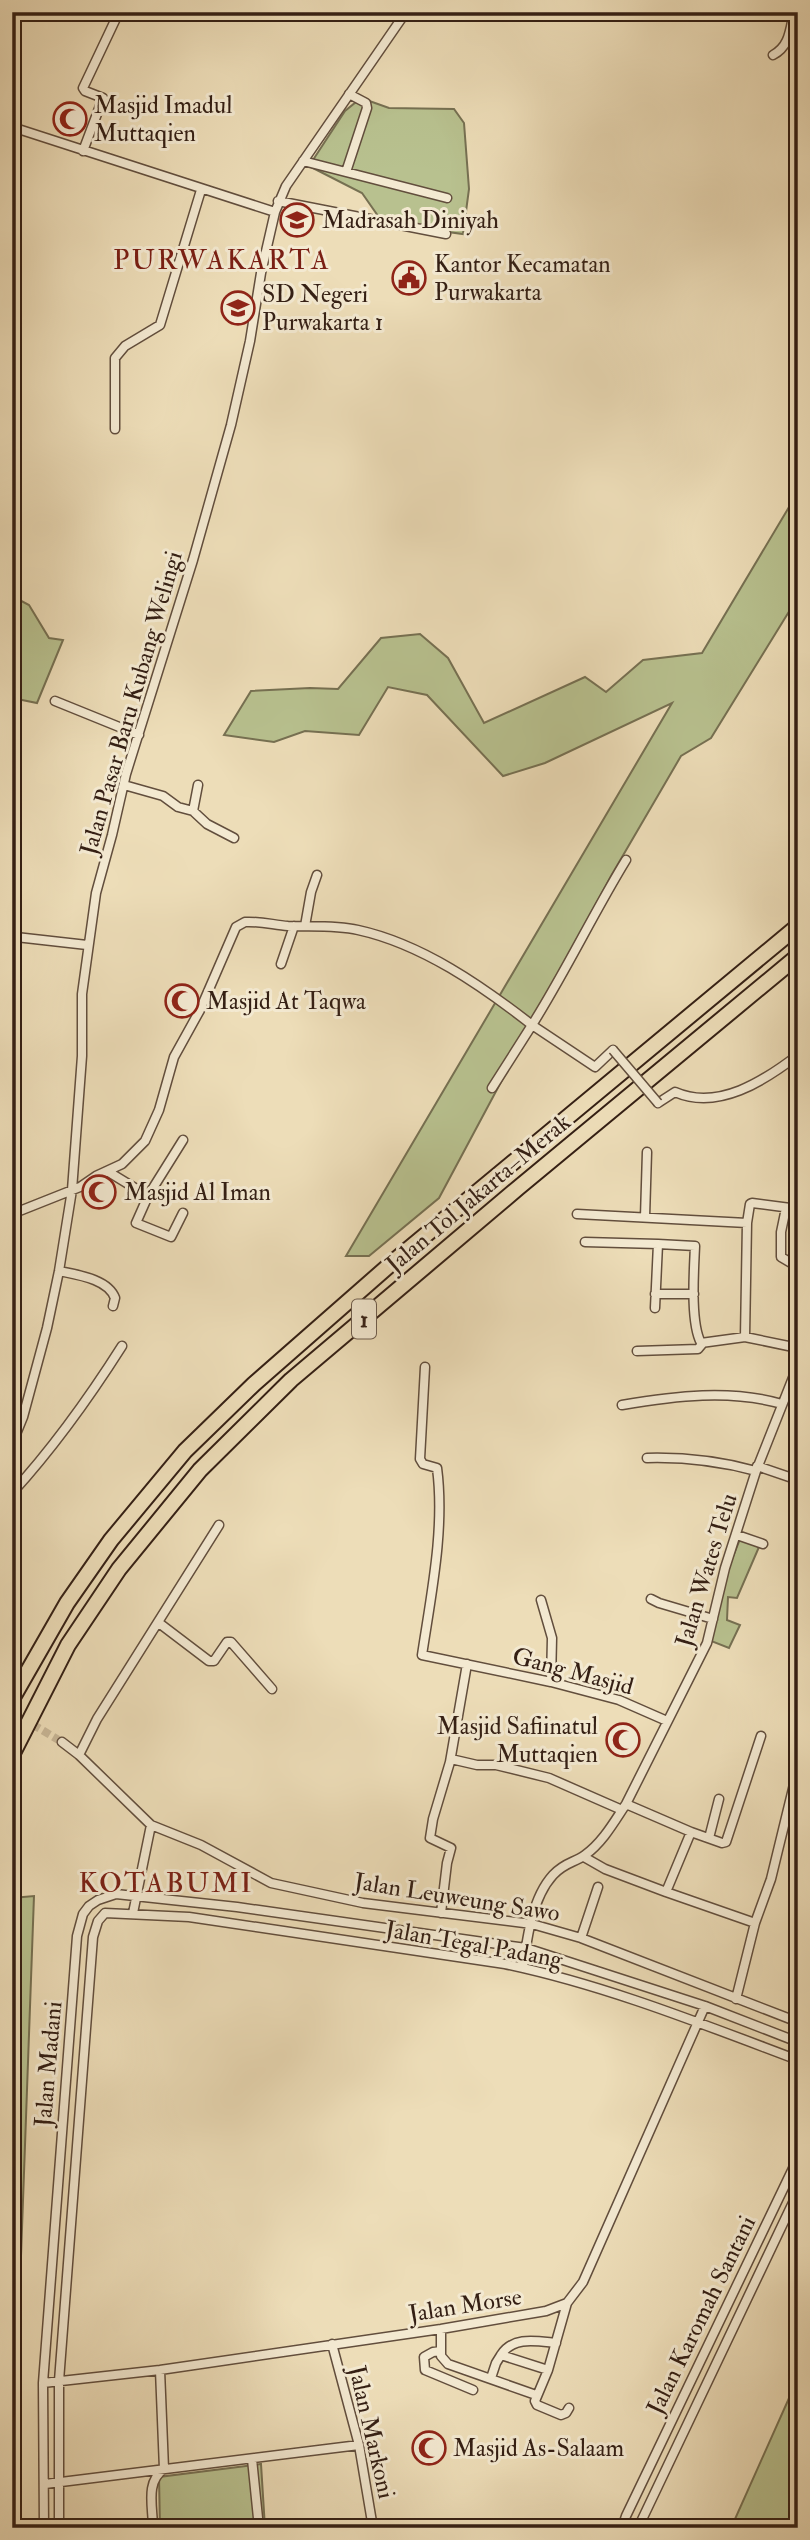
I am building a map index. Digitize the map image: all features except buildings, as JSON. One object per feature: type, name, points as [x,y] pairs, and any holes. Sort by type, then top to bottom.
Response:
[{"type":"highway","name":"Jalan Tol Jakarta–Merak","points":[[12,1699],[67,1603],[111,1540],[185,1451],[254,1384],[393,1262],[798,926]]},
{"type":"highway","name":"Jalan Tol Jakarta–Merak","points":[[12,1755],[68,1645],[119,1569],[200,1470],[291,1380],[517,1188],[798,956]]},
{"type":"street","points":[[83,150],[103,99],[83,88],[119,12]]},
{"type":"street","name":"Jalan Pasar Baru Kubang Welingi","points":[[12,1444],[23,1417],[59,1271],[72,1190],[82,1056],[82,994],[96,893],[124,785],[231,425],[278,201],[406,12]]},
{"type":"street","points":[[773,55],[790,44],[794,12]]},
{"type":"street","points":[[346,172],[367,108],[366,103],[349,94]]},
{"type":"street","points":[[12,127],[275,212]]},
{"type":"street","points":[[303,161],[447,198]]},
{"type":"street","points":[[115,429],[115,358],[125,346],[160,325],[201,190]]},
{"type":"street","points":[[278,201],[446,234]]},
{"type":"street","points":[[55,701],[139,735]]},
{"type":"street","points":[[124,785],[163,796],[178,807],[193,811],[207,824],[234,838]]},
{"type":"street","points":[[193,811],[198,785]]},
{"type":"street","points":[[492,1088],[567,967],[594,912],[625,860]]},
{"type":"street","points":[[305,926],[317,875]]},
{"type":"street","points":[[12,1214],[72,1190],[121,1164],[145,1141],[159,1110],[174,1057],[200,1010],[240,923],[355,930],[380,935],[414,950],[478,987],[595,1067],[612,1050],[658,1103],[675,1092],[694,1098],[726,1096],[782,1067],[798,1055]]},
{"type":"street","points":[[281,964],[293,926]]},
{"type":"street","points":[[16,937],[87,945]]},
{"type":"street","points":[[183,1140],[148,1196],[136,1223],[171,1237],[183,1213]]},
{"type":"street","points":[[645,1217],[647,1152]]},
{"type":"street","points":[[107,1171],[148,1196]]},
{"type":"street","points":[[745,1337],[747,1223],[752,1203],[798,1209]]},
{"type":"street","points":[[786,1209],[781,1231],[781,1257],[798,1266]]},
{"type":"street","points":[[577,1214],[747,1223]]},
{"type":"street","points":[[585,1242],[695,1246],[694,1294],[698,1336],[703,1343]]},
{"type":"street","points":[[655,1308],[658,1244]]},
{"type":"street","points":[[59,1271],[94,1280],[109,1288],[114,1295],[113,1306]]},
{"type":"street","points":[[655,1294],[694,1294]]},
{"type":"street","points":[[637,1352],[698,1349],[703,1343],[745,1337],[798,1348]]},
{"type":"street","points":[[12,1493],[95,1390],[122,1346]]},
{"type":"street","name":"Jalan Wates Telu","points":[[523,1968],[540,1895],[549,1879],[569,1861],[584,1857],[610,1829],[624,1807],[707,1643],[725,1568],[756,1469],[798,1365]]},
{"type":"street","name":"Gang Masjid","points":[[425,1367],[420,1459],[424,1464],[437,1468],[437,1551],[422,1655],[551,1682],[619,1700],[667,1721]]},
{"type":"street","points":[[622,1405],[726,1394],[746,1395],[782,1404]]},
{"type":"street","points":[[12,1412],[23,1417]]},
{"type":"street","points":[[647,1458],[685,1457],[722,1462],[798,1480]]},
{"type":"street","points":[[79,1755],[97,1719],[219,1525]]},
{"type":"street","points":[[737,1535],[763,1544]]},
{"type":"street","points":[[651,1599],[659,1604],[713,1619]]},
{"type":"street","points":[[541,1600],[552,1638],[551,1682]]},
{"type":"street","points":[[159,1623],[209,1661],[214,1661],[227,1642],[231,1642],[272,1689]]},
{"type":"street","points":[[441,1913],[451,1848],[430,1838],[450,1760],[467,1664]]},
{"type":"street","points":[[450,1760],[496,1765],[549,1778],[691,1832],[726,1842],[761,1736]]},
{"type":"street","points":[[62,1742],[151,1825],[133,1913],[105,1913],[98,1900],[116,1894],[135,1895]]},
{"type":"street","points":[[736,1999],[755,1923],[774,1869],[798,1768]]},
{"type":"street","points":[[709,1838],[719,1799]]},
{"type":"street","name":"Jalan Leuweung Sawo","points":[[151,1825],[201,1845],[271,1883],[290,1889],[363,1903],[532,1924],[581,1938],[798,2022]]},
{"type":"street","points":[[666,1892],[691,1832]]},
{"type":"street","points":[[584,1857],[605,1869],[755,1923]]},
{"type":"street","points":[[581,1938],[598,1887]]},
{"type":"street","name":"Jalan Tegal Padang","points":[[135,1895],[526,1948],[705,2006],[798,2042]]},
{"type":"street","name":"Jalan Madani","points":[[44,2528],[43,2383],[77,1936],[83,1914],[98,1900]]},
{"type":"street","points":[[189,1917],[191,1901]]},
{"type":"street","name":"Jalan Madani","points":[[59,2528],[59,2381],[93,1937],[98,1921],[105,1913]]},
{"type":"street","name":"Jalan Tegal Padang","points":[[133,1913],[189,1917],[523,1968],[557,1976],[696,2022],[798,2060]]},
{"type":"street","points":[[569,2408],[561,2415],[537,2405],[535,2401],[548,2370],[567,2303],[583,2282],[705,2006]]},
{"type":"street","name":"Jalan Karomah Santani","points":[[622,2528],[798,2158]]},
{"type":"street","name":"Jalan Karomah Santani","points":[[638,2528],[798,2192]]},
{"type":"street","points":[[754,2248],[767,2255]]},
{"type":"street","name":"Jalan Morse","points":[[43,2383],[159,2370],[441,2329],[547,2311],[567,2303]]},
{"type":"street","points":[[441,2329],[442,2359],[448,2364],[536,2395]]},
{"type":"street","points":[[491,2378],[505,2348],[525,2341],[556,2343]]},
{"type":"street","name":"Jalan Markoni","points":[[332,2344],[359,2445],[373,2528]]},
{"type":"street","points":[[441,2351],[424,2357],[425,2370],[473,2390]]},
{"type":"street","points":[[501,2355],[548,2370]]},
{"type":"street","points":[[159,2370],[164,2469]]},
{"type":"street","points":[[674,2415],[687,2421]]},
{"type":"street","points":[[45,2484],[359,2445]]},
{"type":"street","points":[[252,2459],[259,2528]]},
{"type":"street","points":[[153,2528],[152,2484],[154,2477],[164,2469]]},
{"type":"green space","points":[[361,98],[389,108],[454,109],[464,123],[469,189],[463,234],[383,223],[362,193],[309,166],[345,111]]},
{"type":"green space","points":[[798,492],[798,597],[711,738],[681,756],[611,876],[439,1198],[369,1256],[346,1256],[672,703],[545,763],[503,776],[427,695],[388,687],[359,735],[305,731],[274,742],[224,735],[251,691],[338,689],[381,638],[420,634],[448,658],[484,723],[585,677],[606,692],[643,660],[702,653]]},
{"type":"green space","points":[[12,596],[29,605],[49,638],[63,640],[37,703],[12,698]]},
{"type":"green space","points":[[740,1539],[759,1547],[737,1598],[728,1597],[727,1620],[740,1625],[729,1648],[711,1641],[727,1571]]},
{"type":"green space","points":[[34,1896],[12,2505],[12,1898]]},
{"type":"green space","points":[[798,2378],[798,2528],[731,2528]]},
{"type":"green space","points":[[261,2464],[265,2528],[160,2528],[159,2477]]},
{"type":"tunnel","points":[[12,1712],[62,1742]]},
{"type":"place","name":"Masjid Imadul Muttaqien","points":[[70,119]]},
{"type":"place","name":"Madrasah Diniyah","points":[[297,220]]},
{"type":"place","name":"Kantor Kecamatan Purwakarta","points":[[409,278]]},
{"type":"place","name":"SD Negeri Purwakarta 1","points":[[238,308]]},
{"type":"place","name":"Masjid At Taqwa","points":[[182,1001]]},
{"type":"place","name":"Masjid Al Iman","points":[[99,1192]]},
{"type":"place","name":"Masjid Safiinatul Muttaqien","points":[[623,1740]]},
{"type":"place","name":"Masjid As-Salaam","points":[[429,2448]]},
{"type":"district","name":"PURWAKARTA","points":[[222,259]]},
{"type":"district","name":"KOTABUMI","points":[[166,1882]]}]
